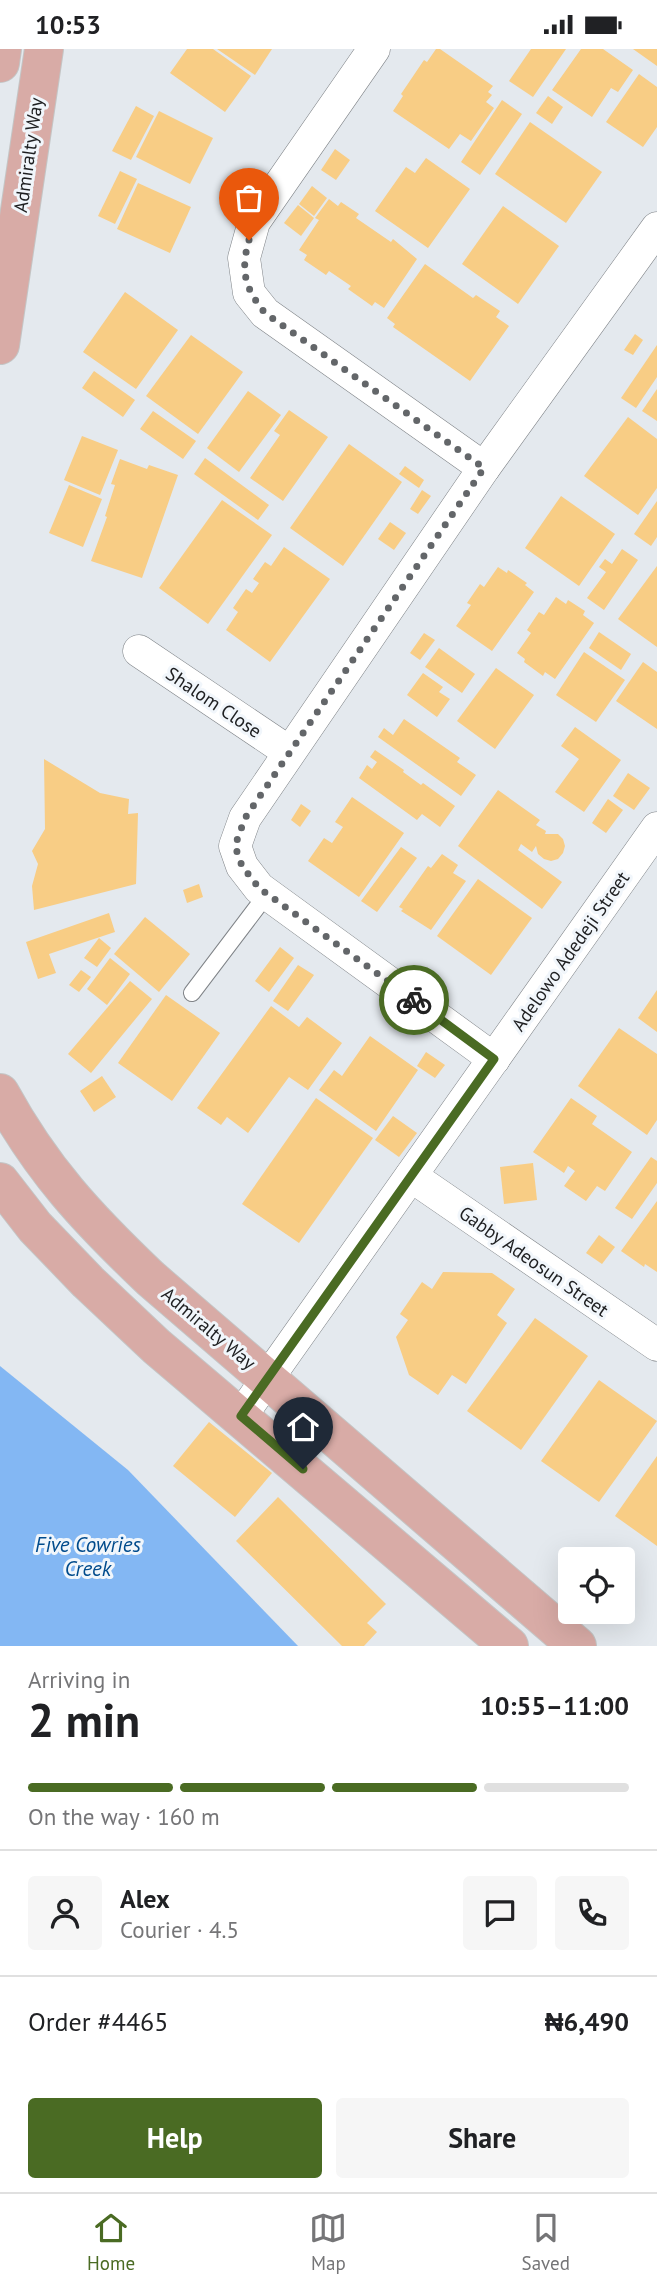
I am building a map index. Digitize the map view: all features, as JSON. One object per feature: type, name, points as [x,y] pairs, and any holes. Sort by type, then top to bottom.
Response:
[{"type":"main road","points":[[0,63],[2,49]]},
{"type":"main road","name":"Admiralty Way","points":[[0,345],[44,49]]},
{"type":"main road","name":"Admiralty Way","points":[[0,1093],[21,1131],[52,1175],[99,1229],[150,1278],[577,1646]]},
{"type":"main road","points":[[0,1182],[35,1227],[156,1346],[509,1646]]},
{"type":"street","points":[[374,49],[254,222],[244,258],[249,293],[265,313],[484,468]]},
{"type":"street","points":[[494,1059],[259,888],[242,866],[235,846],[245,818],[289,752],[484,468],[657,228]]},
{"type":"street","name":"Shalom Close","points":[[139,651],[289,752]]},
{"type":"street","name":"Adelowo Adedeji Street","points":[[241,1416],[657,828]]},
{"type":"street","name":"Gabby Adeosun Street","points":[[411,1176],[657,1345]]},
{"type":"lane","points":[[192,993],[267,894]]},
{"type":"water","name":"Five Cowries Creek","points":[[0,1366],[128,1470],[298,1646],[0,1646]]},
{"type":"building","points":[[187,49],[213,49],[251,76],[225,112],[170,73]]},
{"type":"building","points":[[217,49],[272,49],[255,75]]},
{"type":"building","points":[[436,49],[440,49],[493,86],[488,92],[492,95],[486,102],[494,108],[471,141],[460,134],[449,149],[393,111],[424,60],[427,62]]},
{"type":"building","points":[[531,49],[566,49],[533,97],[509,81]]},
{"type":"building","points":[[581,49],[603,49],[633,70],[618,92],[611,88],[592,117],[552,90]]},
{"type":"building","points":[[633,49],[657,49],[657,66]]},
{"type":"building","points":[[639,74],[657,87],[657,127],[643,147],[606,122]]},
{"type":"building","points":[[548,96],[563,107],[552,124],[536,113]]},
{"type":"building","points":[[502,100],[522,114],[480,175],[461,162]]},
{"type":"building","points":[[136,106],[154,116],[131,160],[112,151]]},
{"type":"building","points":[[159,111],[213,138],[190,184],[136,157]]},
{"type":"building","points":[[530,122],[602,172],[566,223],[495,174]]},
{"type":"building","points":[[335,149],[350,160],[336,180],[321,170]]},
{"type":"building","points":[[426,158],[470,189],[428,248],[375,211],[406,167],[415,173]]},
{"type":"building","points":[[120,171],[137,179],[115,224],[98,216]]},
{"type":"building","points":[[138,183],[191,207],[170,253],[117,229]]},
{"type":"building","points":[[312,186],[327,198],[314,216],[299,204]]},
{"type":"building","points":[[329,199],[338,206],[341,202],[359,214],[356,218],[391,242],[393,239],[417,259],[384,308],[375,302],[372,306],[348,289],[351,286],[329,271],[326,275],[304,260],[307,255],[299,250],[319,220],[315,218]]},
{"type":"building","points":[[298,205],[314,218],[301,236],[284,223]]},
{"type":"building","points":[[503,206],[559,246],[518,304],[462,264]]},
{"type":"building","points":[[425,264],[473,298],[476,295],[500,311],[496,317],[509,326],[470,381],[393,327],[395,324],[387,318]]},
{"type":"building","points":[[125,292],[178,330],[136,389],[83,352]]},
{"type":"building","points":[[635,334],[643,340],[633,355],[624,350]]},
{"type":"building","points":[[191,335],[243,372],[198,434],[146,396]]},
{"type":"building","points":[[657,345],[657,377],[636,408],[621,398]]},
{"type":"building","points":[[94,371],[135,400],[123,417],[82,388]]},
{"type":"building","points":[[657,389],[657,421],[642,411]]},
{"type":"building","points":[[248,391],[281,415],[239,472],[207,448]]},
{"type":"building","points":[[289,410],[328,437],[283,501],[250,478],[280,435],[274,431]]},
{"type":"building","points":[[153,411],[196,441],[183,459],[140,429]]},
{"type":"building","points":[[628,417],[657,439],[657,488],[638,515],[584,476]]},
{"type":"building","points":[[82,436],[118,450],[100,495],[64,480]]},
{"type":"building","points":[[349,444],[402,482],[343,566],[290,528]]},
{"type":"building","points":[[205,458],[269,505],[258,520],[194,474]]},
{"type":"building","points":[[120,459],[147,469],[149,465],[178,475],[142,578],[91,561],[107,517],[105,516],[115,485],[111,484]]},
{"type":"building","points":[[405,466],[424,480],[419,488],[399,474]]},
{"type":"building","points":[[69,485],[102,499],[83,547],[49,533]]},
{"type":"building","points":[[422,490],[431,496],[418,514],[410,509]]},
{"type":"building","points":[[561,496],[615,534],[579,586],[525,548]]},
{"type":"building","points":[[222,500],[272,535],[208,624],[159,588]]},
{"type":"building","points":[[657,501],[657,537],[651,546],[634,534]]},
{"type":"building","points":[[390,522],[406,533],[394,550],[378,539]]},
{"type":"building","points":[[284,547],[330,579],[270,662],[226,630],[238,612],[233,608],[246,589],[252,593],[259,583],[253,579],[265,562],[271,566]]},
{"type":"building","points":[[622,549],[638,560],[604,610],[587,598],[606,572],[599,567],[605,559],[612,564]]},
{"type":"building","points":[[657,566],[657,647],[618,619]]},
{"type":"building","points":[[498,567],[507,573],[508,570],[527,583],[525,585],[534,592],[492,651],[456,626],[471,605],[467,603],[480,584],[484,587]]},
{"type":"building","points":[[556,597],[566,604],[568,600],[585,611],[583,615],[594,623],[555,679],[545,672],[543,676],[524,662],[525,659],[517,653],[531,633],[527,630],[539,612],[544,615]]},
{"type":"building","points":[[599,632],[631,654],[621,670],[589,648]]},
{"type":"building","points":[[424,633],[435,640],[420,660],[410,653]]},
{"type":"building","points":[[439,648],[475,674],[462,693],[425,667]]},
{"type":"building","points":[[584,652],[625,680],[596,722],[556,695]]},
{"type":"building","points":[[643,662],[657,672],[657,729],[616,701]]},
{"type":"building","points":[[496,668],[534,695],[495,749],[457,721]]},
{"type":"building","points":[[423,673],[443,687],[439,692],[450,699],[437,717],[407,695]]},
{"type":"building","points":[[404,719],[460,758],[457,762],[476,775],[461,796],[378,737],[384,728],[393,735]]},
{"type":"building","points":[[575,727],[621,760],[584,812],[555,792],[579,759],[561,746]]},
{"type":"building","points":[[375,750],[421,785],[423,783],[455,806],[440,827],[422,814],[417,820],[359,778],[367,765],[372,769],[377,762],[370,757]]},
{"type":"building","points":[[44,759],[100,793],[129,799],[128,814],[138,813],[136,884],[34,910],[32,886],[38,864],[32,851],[45,829]]},
{"type":"building","points":[[628,773],[650,788],[634,810],[613,796]]},
{"type":"building","points":[[498,790],[540,820],[536,825],[546,831],[545,834],[558,834],[563,839],[563,853],[558,859],[551,861],[538,854],[536,846],[532,852],[521,844],[518,850],[562,882],[542,909],[458,846]]},
{"type":"building","points":[[352,797],[404,833],[359,897],[308,861],[324,838],[332,843],[343,827],[335,822]]},
{"type":"building","points":[[608,799],[623,810],[606,833],[592,823]]},
{"type":"building","points":[[301,804],[311,811],[300,827],[291,820]]},
{"type":"building","points":[[401,847],[417,858],[377,912],[361,901]]},
{"type":"building","points":[[442,854],[458,865],[453,873],[466,881],[431,930],[399,907],[428,866],[431,868]]},
{"type":"building","points":[[478,879],[532,918],[491,975],[437,936]]},
{"type":"building","points":[[199,884],[203,897],[187,903],[183,890]]},
{"type":"building","points":[[109,913],[115,932],[49,954],[56,973],[38,979],[26,942]]},
{"type":"building","points":[[145,917],[190,954],[159,992],[114,954]]},
{"type":"building","points":[[99,938],[111,948],[97,967],[84,958]]},
{"type":"building","points":[[280,947],[294,958],[269,992],[255,981]]},
{"type":"building","points":[[110,958],[130,974],[107,1005],[87,989]]},
{"type":"building","points":[[298,965],[314,975],[288,1011],[273,1001]]},
{"type":"building","points":[[81,970],[91,977],[79,992],[69,985]]},
{"type":"building","points":[[130,981],[152,999],[91,1073],[68,1054]]},
{"type":"building","points":[[657,990],[657,1032],[638,1018]]},
{"type":"building","points":[[166,995],[220,1033],[172,1101],[118,1063]]},
{"type":"building","points":[[271,1006],[299,1027],[307,1017],[342,1043],[308,1090],[289,1077],[248,1133],[227,1117],[221,1125],[197,1108]]},
{"type":"building","points":[[619,1028],[657,1054],[657,1120],[647,1135],[578,1086]]},
{"type":"building","points":[[370,1036],[418,1070],[376,1131],[319,1090],[334,1070],[342,1076]]},
{"type":"building","points":[[426,1052],[445,1065],[435,1078],[417,1066]]},
{"type":"building","points":[[102,1076],[116,1097],[94,1112],[80,1091]]},
{"type":"building","points":[[316,1098],[373,1138],[299,1243],[242,1204]]},
{"type":"building","points":[[571,1098],[597,1116],[592,1124],[632,1152],[605,1191],[597,1186],[586,1201],[564,1186],[575,1171],[568,1166],[564,1173],[533,1152]]},
{"type":"building","points":[[393,1116],[417,1133],[399,1157],[375,1140]]},
{"type":"building","points":[[651,1157],[657,1161],[657,1183],[632,1219],[615,1208]]},
{"type":"building","points":[[533,1163],[537,1200],[504,1204],[500,1167]]},
{"type":"building","points":[[657,1201],[657,1272],[645,1264],[644,1267],[621,1251]]},
{"type":"building","points":[[599,1235],[615,1247],[602,1264],[586,1253]]},
{"type":"building","points":[[443,1272],[492,1273],[515,1289],[497,1315],[507,1323],[466,1384],[452,1375],[438,1395],[409,1375],[396,1337],[408,1320],[400,1314],[422,1282],[432,1289]]},
{"type":"building","points":[[535,1318],[588,1356],[521,1450],[467,1411]]},
{"type":"building","points":[[599,1380],[657,1421],[599,1502],[541,1461]]},
{"type":"building","points":[[209,1422],[272,1473],[235,1517],[173,1466]]},
{"type":"building","points":[[657,1456],[657,1546],[615,1516]]},
{"type":"building","points":[[278,1497],[386,1604],[367,1623],[377,1632],[364,1646],[342,1646],[236,1541]]},
{"type":"way so far","points":[[249,240],[244,258],[249,293],[265,313],[484,468],[245,818],[235,846],[242,866],[259,888],[414,1000]]},
{"type":"route","points":[[303,1469],[241,1416],[494,1059],[414,1000]]}]
